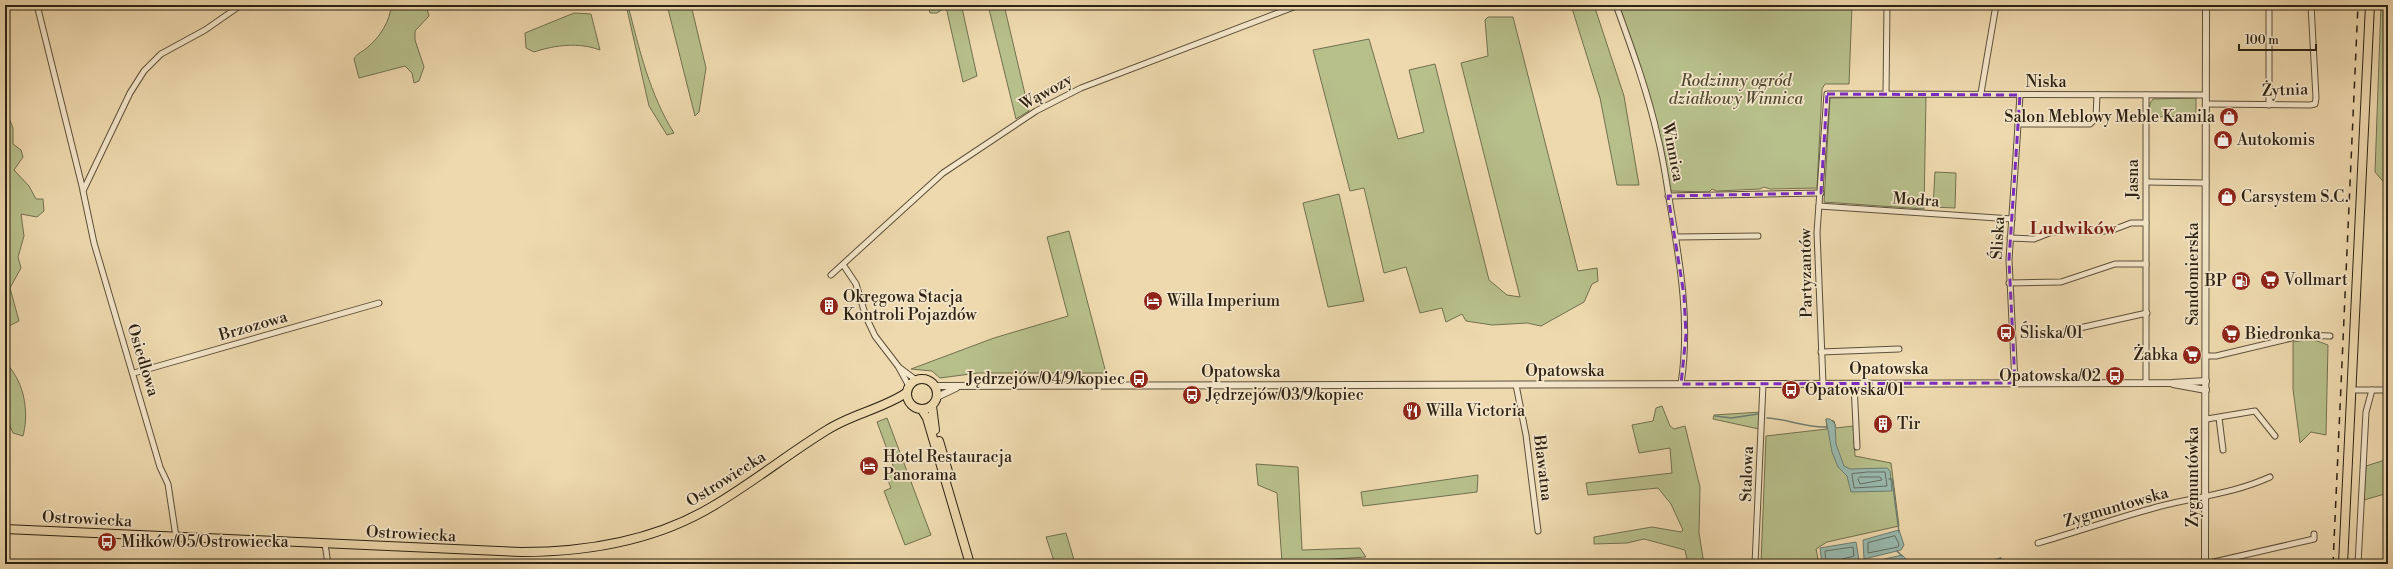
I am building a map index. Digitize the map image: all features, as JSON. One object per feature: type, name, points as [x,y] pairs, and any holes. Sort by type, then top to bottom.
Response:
[{"type":"main road","points":[[2343,564],[2370,5]]},
{"type":"main road","points":[[888,404],[907,390],[916,380],[929,380],[935,386],[937,397],[932,406],[934,425],[952,486],[953,502]]},
{"type":"main road","points":[[907,390],[909,403]]},
{"type":"main road","points":[[888,404],[909,403],[922,410],[927,418],[953,502],[970,564]]},
{"type":"main road","name":"Ostrowiecka","points":[[5,529],[521,552],[567,552],[597,548],[660,531],[698,515],[724,500],[792,453],[840,423],[888,404]]},
{"type":"main road","points":[[922,410],[932,406]]},
{"type":"street","name":"Osiedlowa","points":[[38,5],[83,191],[94,243],[134,373],[160,467],[168,484],[176,537]]},
{"type":"street","points":[[83,191],[127,100],[144,71],[161,54],[210,27],[241,5]]},
{"type":"street","name":"Wąwozy","points":[[831,275],[844,266],[864,245],[943,173],[1051,102],[1081,88],[1299,5]]},
{"type":"street","name":"Winnica","points":[[1616,5],[1651,109],[1676,238],[1684,294],[1686,335],[1681,384]]},
{"type":"street","points":[[1886,94],[1887,5]]},
{"type":"street","points":[[1981,94],[1996,5]]},
{"type":"street","name":"Sandomierska","points":[[2206,5],[2206,390]]},
{"type":"street","points":[[2269,5],[2269,105]]},
{"type":"street","name":"Żytnia","points":[[2206,104],[2310,105],[2316,101],[2311,5]]},
{"type":"street","name":"Niska","points":[[1826,94],[2206,95]]},
{"type":"street","name":"Partyzantów","points":[[1823,384],[1817,232],[1821,193],[1826,94]]},
{"type":"street","name":"Śliska","points":[[2015,383],[2009,283],[2010,238],[2020,94]]},
{"type":"street","points":[[2018,124],[2090,124],[2096,118],[2097,95]]},
{"type":"street","name":"Jasna","points":[[2146,95],[2146,383]]},
{"type":"street","points":[[2147,182],[2206,183]]},
{"type":"street","points":[[1668,196],[1821,193]]},
{"type":"street","name":"Modra","points":[[1819,206],[2012,219]]},
{"type":"street","points":[[2010,238],[2034,239],[2052,232],[2065,230],[2110,231],[2131,223],[2146,223]]},
{"type":"street","points":[[1676,238],[1758,236]]},
{"type":"street","points":[[2009,283],[2061,282],[2115,264],[2146,264]]},
{"type":"street","points":[[844,266],[856,284],[866,317],[875,336],[898,366],[916,380]]},
{"type":"street","name":"Brzozowa","points":[[134,373],[379,304]]},
{"type":"street","points":[[2066,331],[2147,313]]},
{"type":"street","points":[[2206,356],[2216,356],[2304,335],[2330,336]]},
{"type":"street","points":[[1821,352],[1899,349]]},
{"type":"street","points":[[898,366],[907,390]]},
{"type":"street","name":"Opatowska","points":[[935,386],[958,388],[1010,386],[2172,383],[2206,381]]},
{"type":"street","name":"Opatowska","points":[[2172,383],[2206,390]]},
{"type":"street","name":"Stalowa","points":[[1755,564],[1763,384]]},
{"type":"street","points":[[1854,384],[1857,447]]},
{"type":"street","name":"Bławatna","points":[[1516,385],[1526,435],[1538,531]]},
{"type":"street","name":"Opatowska","points":[[937,397],[958,388]]},
{"type":"street","name":"Zygmuntówka","points":[[2206,390],[2205,564],[2314,539],[2314,534]]},
{"type":"street","points":[[2351,390],[2388,390]]},
{"type":"street","points":[[2358,564],[2366,412],[2372,390]]},
{"type":"street","points":[[2206,419],[2254,411],[2275,436]]},
{"type":"street","points":[[2219,418],[2223,450]]},
{"type":"street","name":"Zygmuntowska","points":[[2038,543],[2110,520],[2206,497],[2270,477]]},
{"type":"street","points":[[326,544],[328,564]]},
{"type":"highlighted area","points":[[1827,94],[2020,95],[2009,260],[2015,383],[1681,384],[1686,335],[1684,295],[1668,196],[1821,193]]},
{"type":"green space","points":[[391,5],[426,5],[429,16],[415,31],[415,40],[424,67],[419,81],[414,83],[412,73],[405,66],[359,78],[354,59],[380,34],[387,23]]},
{"type":"green space","points":[[626,5],[628,5],[641,55],[658,103],[674,133],[667,135],[649,106]]},
{"type":"green space","points":[[667,5],[691,5],[706,68],[699,112],[695,116]]},
{"type":"green space","points":[[928,5],[982,5],[962,8],[977,76],[963,82],[946,7],[937,13],[930,13]]},
{"type":"green space","points":[[988,5],[1004,5],[1029,111],[1016,119]]},
{"type":"green space","points":[[1571,5],[1594,5],[1624,96],[1639,185],[1617,185],[1600,98]]},
{"type":"green space","name":"Rodzinny ogród działkowy Winnica","points":[[1618,5],[1852,5],[1849,84],[1825,84],[1822,89],[1817,188],[1770,189],[1764,187],[1760,189],[1717,191],[1712,189],[1709,192],[1671,191],[1661,143],[1648,97]]},
{"type":"green space","points":[[2381,5],[2388,5],[2388,187],[2375,172]]},
{"type":"green space","points":[[574,13],[591,14],[600,50],[575,45],[559,46],[534,52],[526,48],[525,33]]},
{"type":"green space","points":[[1488,17],[1513,17],[1578,271],[1597,268],[1598,281],[1592,284],[1584,302],[1541,326],[1527,323],[1492,325],[1466,321],[1462,314],[1446,322],[1442,308],[1420,313],[1406,267],[1384,273],[1364,188],[1350,191],[1313,50],[1369,39],[1398,139],[1424,132],[1409,70],[1435,64],[1489,280],[1507,295],[1520,297],[1461,63],[1488,56],[1485,20]]},
{"type":"green space","name":"Rodzinny ogród działkowy Winnica","points":[[1926,97],[1924,209],[1824,202],[1830,98]]},
{"type":"green space","points":[[2196,98],[2196,116],[2149,117],[2150,103],[2153,99]]},
{"type":"green space","points":[[5,108],[13,128],[13,144],[21,150],[23,157],[14,170],[29,186],[36,199],[43,199],[44,211],[37,217],[21,214],[24,236],[18,257],[21,268],[10,288],[19,321],[5,328]]},
{"type":"green space","points":[[1935,172],[1956,173],[1955,208],[1933,207]]},
{"type":"green space","points":[[1339,194],[1364,301],[1328,307],[1303,203]]},
{"type":"green space","points":[[1069,231],[1106,373],[978,373],[940,378],[932,371],[911,369],[994,338],[1068,316],[1047,237]]},
{"type":"green space","points":[[2312,339],[2328,345],[2326,435],[2311,432],[2300,443],[2293,389],[2293,342]]},
{"type":"green space","points":[[5,360],[19,382],[24,397],[26,413],[23,436],[13,433],[9,424],[5,425]]},
{"type":"green space","points":[[1662,406],[1670,426],[1674,429],[1685,426],[1700,487],[1699,533],[1704,564],[1688,564],[1685,550],[1644,539],[1627,543],[1594,544],[1594,537],[1652,527],[1681,532],[1683,530],[1671,504],[1658,488],[1588,495],[1586,483],[1672,473],[1670,448],[1639,453],[1632,425],[1653,421],[1656,408]]},
{"type":"green space","points":[[1761,412],[1759,429],[1713,419],[1714,415]]},
{"type":"green space","points":[[887,418],[931,535],[905,545],[884,491],[891,488],[886,475],[895,471],[877,422]]},
{"type":"green space","points":[[1826,419],[1834,421],[1836,428],[1853,426],[1855,456],[1891,463],[1899,526],[1827,542],[1816,549],[1819,564],[1761,564],[1766,436],[1827,429]]},
{"type":"green space","points":[[2388,459],[2388,493],[2364,500],[2366,466]]},
{"type":"green space","points":[[1256,464],[1298,467],[1302,550],[1360,548],[1366,557],[1282,562],[1277,493],[1258,485]]},
{"type":"green space","points":[[1478,475],[1477,492],[1363,506],[1361,492]]},
{"type":"green space","points":[[1066,533],[1075,563],[1055,564],[1046,537]]},
{"type":"water","points":[[1826,419],[1830,419],[1835,424],[1836,444],[1844,466],[1850,469],[1887,468],[1890,471],[1892,491],[1851,492],[1847,476],[1838,467],[1832,452]]},
{"type":"water","points":[[1899,530],[1904,545],[1901,550],[1864,559],[1863,540]]},
{"type":"water","points":[[1856,542],[1859,560],[1822,564],[1820,548]]},
{"type":"water","points":[[1902,555],[1908,561],[1908,564],[1863,564]]},
{"type":"waterway","points":[[1715,416],[1731,418],[1758,414]]},
{"type":"waterway","points":[[1767,418],[1812,426],[1827,427]]},
{"type":"waterway","points":[[1889,479],[1892,479],[1899,532]]},
{"type":"waterway","points":[[1897,551],[1902,556]]},
{"type":"waterway","points":[[1977,564],[2001,558],[1999,564]]},
{"type":"railway","points":[[2333,564],[2358,5]]},
{"type":"place","name":"Salon Meblowy Meble Kamila","points":[[2229,117]]},
{"type":"place","name":"Autokomis","points":[[2223,140]]},
{"type":"place","name":"Carsystem S.C.","points":[[2227,197]]},
{"type":"place","name":"Vollmart","points":[[2270,280]]},
{"type":"place","name":"BP","points":[[2241,281]]},
{"type":"place","name":"Willa Imperium","points":[[1153,301]]},
{"type":"place","name":"Okręgowa Stacja Kontroli Pojazdów","points":[[829,306]]},
{"type":"place","name":"Śliska/01","points":[[2006,333]]},
{"type":"place","name":"Biedronka","points":[[2231,334]]},
{"type":"place","name":"Żabka","points":[[2192,355]]},
{"type":"place","name":"Opatowska/02","points":[[2115,376]]},
{"type":"place","name":"Jędrzejów/04/9/kopiec","points":[[1139,379]]},
{"type":"place","name":"Opatowska/01","points":[[1791,390]]},
{"type":"place","name":"Jędrzejów/03/9/kopiec","points":[[1192,395]]},
{"type":"place","name":"Willa Victoria","points":[[1412,411]]},
{"type":"place","name":"Tir","points":[[1883,424]]},
{"type":"place","name":"Hotel Restauracja Panorama","points":[[869,466]]},
{"type":"place","name":"Miłków/05/Ostrowiecka","points":[[107,542]]},
{"type":"district","name":"Ludwików","points":[[2073,228]]}]
